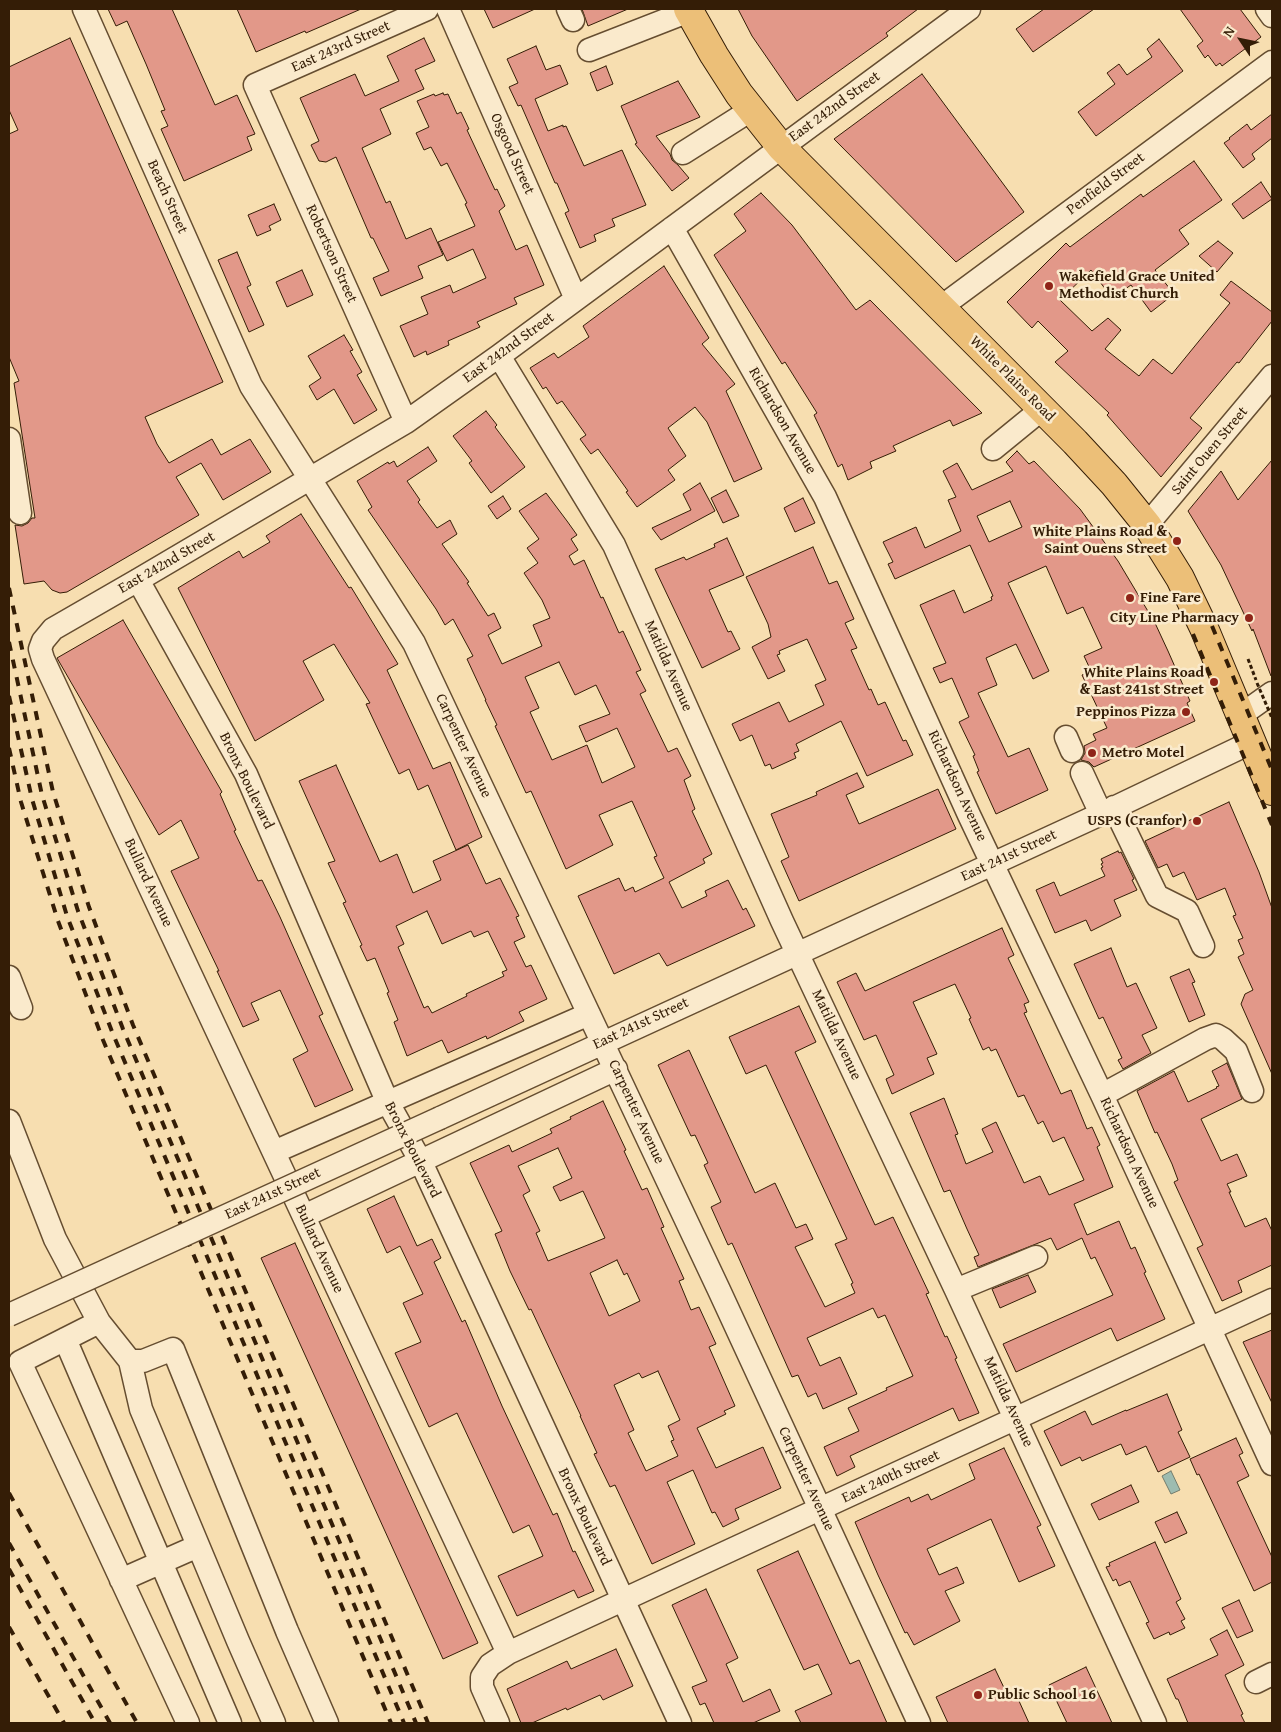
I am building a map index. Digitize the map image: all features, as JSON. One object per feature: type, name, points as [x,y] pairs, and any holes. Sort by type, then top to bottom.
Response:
[{"type":"main road","name":"White Plains Road","points":[[689,10],[718,62],[751,110],[781,147],[1042,409],[1114,484],[1147,525],[1180,578],[1192,602],[1241,715],[1262,738],[1272,792]]},
{"type":"street","name":"Beach Street","points":[[84,9],[250,386]]},
{"type":"street","name":"East 243rd Street","points":[[255,86],[426,9]]},
{"type":"street","name":"Osgood Street","points":[[448,9],[576,299]]},
{"type":"street","name":"East 242nd Street","points":[[43,659],[40,649],[43,641],[53,629],[406,422],[499,356],[969,9]]},
{"type":"street","points":[[1267,9],[1272,16]]},
{"type":"street","points":[[589,50],[689,10]]},
{"type":"street","name":"Penfield Street","points":[[941,307],[1272,62]]},
{"type":"street","name":"Robertson Street","points":[[255,86],[406,422]]},
{"type":"street","points":[[683,153],[751,110]]},
{"type":"street","name":"Richardson Avenue","points":[[672,228],[825,497],[992,863],[1102,1095],[1272,1464]]},
{"type":"street","name":"Matilda Avenue","points":[[499,356],[614,545],[797,953],[1016,1419],[1155,1723]]},
{"type":"street","name":"Saint Ouen Street","points":[[1147,525],[1272,376]]},
{"type":"street","name":"Carpenter Avenue","points":[[250,386],[414,643],[616,1069],[919,1723]]},
{"type":"street","points":[[993,449],[1042,409]]},
{"type":"street","points":[[9,439],[20,513]]},
{"type":"street","name":"Bronx Boulevard","points":[[138,580],[246,774],[387,1101],[420,1162],[680,1723]]},
{"type":"street","name":"Bullard Avenue","points":[[43,659],[508,1653]]},
{"type":"street","points":[[1241,715],[1265,688]]},
{"type":"street","name":"East 241st Street","points":[[9,1315],[1262,738]]},
{"type":"street","points":[[1082,773],[1107,810],[1157,896],[1187,911],[1203,946]]},
{"type":"street","points":[[9,978],[21,1008]]},
{"type":"street","name":"East 241st Street","points":[[274,1152],[589,1014]]},
{"type":"street","points":[[1102,1095],[1205,1039],[1216,1035],[1236,1051],[1252,1091]]},
{"type":"street","name":"East 241st Street","points":[[304,1216],[616,1069]]},
{"type":"street","points":[[9,1121],[55,1239],[99,1322],[130,1362],[141,1409],[274,1723]]},
{"type":"street","points":[[956,1290],[1036,1257]]},
{"type":"street","name":"East 240th Street","points":[[508,1653],[1272,1300]]},
{"type":"street","points":[[99,1322],[20,1362],[188,1723]]},
{"type":"street","points":[[66,1339],[230,1723]]},
{"type":"street","points":[[130,1362],[143,1361],[173,1349],[326,1723]]},
{"type":"street","points":[[121,1580],[198,1546]]},
{"type":"street","points":[[498,1723],[482,1687],[482,1677],[490,1665],[508,1653]]},
{"type":"path","points":[[1248,659],[1265,688],[1272,718]]},
{"type":"shaded area","points":[[1171,1471],[1180,1490],[1171,1494],[1162,1476]]},
{"type":"building","points":[[108,9],[172,9],[215,105],[237,95],[255,134],[247,137],[252,150],[184,181],[161,129],[168,126],[161,111],[165,110],[127,21],[116,26]]},
{"type":"building","points":[[237,9],[361,9],[256,52]]},
{"type":"building","points":[[484,9],[535,9],[493,28]]},
{"type":"building","points":[[582,9],[628,9],[588,26]]},
{"type":"building","points":[[738,9],[918,9],[886,33],[888,36],[797,101],[752,36]]},
{"type":"building","points":[[1044,9],[1094,9],[1033,52],[1016,29]]},
{"type":"building","points":[[1180,9],[1240,9],[1261,37],[1222,66],[1220,63],[1216,66],[1208,55],[1205,58],[1197,46],[1203,41]]},
{"type":"building","points":[[70,38],[223,382],[145,417],[157,444],[169,463],[212,439],[221,455],[250,439],[271,472],[223,500],[201,463],[176,477],[199,515],[67,592],[60,593],[52,590],[44,581],[24,584],[15,525],[22,526],[32,518],[35,518],[14,383],[19,381],[9,357],[9,134],[18,130],[9,110],[9,67]]},
{"type":"building","points":[[424,38],[435,61],[415,70],[424,89],[380,109],[391,134],[362,148],[386,203],[390,201],[406,239],[431,228],[443,255],[418,266],[423,278],[381,296],[373,278],[389,271],[373,238],[371,238],[336,157],[326,162],[319,161],[311,145],[319,141],[300,98],[355,74],[365,96],[399,81],[387,56]]},
{"type":"building","points":[[1159,39],[1183,71],[1096,136],[1078,112],[1115,84],[1107,73],[1119,64],[1127,75],[1152,57],[1147,49]]},
{"type":"building","points":[[536,46],[546,70],[560,65],[568,84],[535,99],[548,131],[563,125],[563,127],[566,126],[584,166],[622,150],[646,205],[612,219],[615,226],[594,235],[596,241],[580,248],[565,213],[569,211],[557,183],[555,183],[521,105],[518,106],[509,87],[518,83],[507,59]]},
{"type":"building","points":[[606,66],[613,84],[597,91],[590,73]]},
{"type":"building","points":[[922,74],[1024,212],[956,262],[834,139]]},
{"type":"building","points":[[678,81],[700,117],[656,136],[670,154],[672,160],[689,178],[672,191],[635,144],[637,143],[621,106]]},
{"type":"building","points":[[443,93],[444,95],[448,94],[457,114],[461,112],[469,129],[467,130],[495,190],[497,189],[505,206],[499,211],[516,250],[527,245],[544,285],[514,298],[517,304],[477,322],[480,327],[448,341],[449,345],[427,355],[426,351],[414,357],[400,326],[428,314],[421,297],[450,285],[453,293],[486,278],[473,249],[447,261],[438,242],[475,226],[465,204],[467,203],[447,163],[441,166],[431,147],[424,150],[416,133],[429,127],[417,101],[434,94],[435,96]]},
{"type":"building","points":[[1272,114],[1272,138],[1252,154],[1255,159],[1243,168],[1224,143],[1247,124],[1251,130]]},
{"type":"building","points":[[1194,161],[1222,200],[1179,230],[1189,244],[1155,270],[1174,294],[1151,312],[1131,285],[1112,298],[1091,270],[1060,300],[1092,331],[1108,318],[1121,330],[1105,349],[1139,376],[1153,359],[1172,374],[1230,303],[1220,295],[1231,281],[1272,312],[1272,321],[1239,363],[1237,362],[1190,418],[1202,428],[1161,477],[1107,415],[1109,413],[1055,362],[1068,351],[1038,321],[1032,328],[1007,302],[1066,243],[1070,247],[1141,194],[1143,197]]},
{"type":"building","points":[[1261,182],[1272,199],[1243,219],[1232,204]]},
{"type":"building","points":[[761,193],[792,225],[856,310],[870,300],[982,413],[953,426],[950,420],[893,446],[896,451],[870,462],[872,468],[848,480],[842,464],[838,467],[814,415],[817,413],[785,362],[782,364],[714,255],[746,231],[734,214]]},
{"type":"building","points":[[274,204],[281,220],[269,226],[271,230],[257,236],[248,215]]},
{"type":"building","points":[[1218,241],[1233,253],[1217,272],[1199,256]]},
{"type":"building","points":[[237,252],[251,285],[247,287],[264,325],[249,332],[218,260]]},
{"type":"building","points":[[664,266],[709,338],[702,344],[735,384],[726,391],[762,469],[734,482],[707,422],[695,407],[668,428],[686,456],[668,470],[675,480],[637,507],[598,449],[591,454],[580,439],[586,435],[562,401],[557,404],[546,387],[543,389],[530,368],[554,353],[558,358],[589,337],[583,326]]},
{"type":"building","points":[[302,270],[313,295],[287,307],[276,282]]},
{"type":"building","points":[[344,335],[353,350],[350,351],[362,372],[357,375],[377,410],[354,424],[334,389],[317,400],[309,386],[321,378],[308,356]]},
{"type":"building","points":[[486,411],[497,425],[495,427],[525,467],[491,493],[469,463],[472,461],[453,436]]},
{"type":"building","points":[[428,447],[437,461],[407,481],[420,500],[418,502],[437,528],[450,520],[457,534],[442,544],[469,582],[467,583],[488,616],[494,613],[501,628],[488,635],[502,664],[542,646],[533,625],[550,618],[542,600],[524,573],[538,563],[527,548],[539,539],[519,511],[546,493],[577,535],[571,539],[578,550],[569,556],[574,565],[584,560],[619,633],[623,631],[641,670],[636,672],[646,691],[640,694],[668,752],[677,748],[691,776],[684,780],[695,809],[692,811],[712,854],[703,859],[705,863],[669,882],[682,908],[707,896],[705,891],[728,880],[743,910],[746,908],[755,926],[667,966],[659,953],[614,974],[578,896],[619,878],[625,891],[633,887],[635,892],[664,878],[654,857],[657,856],[632,801],[599,815],[613,845],[566,869],[531,791],[526,793],[495,726],[497,725],[467,659],[473,656],[453,619],[445,625],[368,510],[372,507],[357,481],[388,462],[389,464],[394,461],[397,467]],"holes":[[[559,662],[575,695],[596,685],[610,714],[579,726],[586,742],[617,728],[635,767],[602,783],[587,745],[552,760],[530,712],[539,708],[525,677]]]},
{"type":"building","points":[[1017,451],[1029,464],[1034,461],[1080,509],[1118,561],[1155,623],[1190,701],[1187,703],[1195,721],[1094,767],[1089,762],[1081,760],[1085,753],[1084,746],[1096,740],[1093,734],[1107,728],[1082,675],[1091,671],[1084,656],[1102,648],[1083,607],[1067,614],[1046,566],[1008,583],[1049,671],[1033,679],[1016,644],[986,658],[997,685],[978,693],[1008,757],[1029,748],[1048,790],[996,814],[977,772],[979,771],[973,756],[975,755],[959,722],[969,717],[952,678],[940,683],[933,668],[946,663],[920,605],[954,590],[964,613],[992,600],[991,597],[993,596],[970,545],[895,579],[888,564],[893,562],[883,542],[916,527],[925,548],[961,531],[948,500],[956,497],[943,471],[957,463],[972,490],[1013,471],[1006,462]],"holes":[[[1010,501],[1022,527],[989,542],[977,516]]]},
{"type":"building","points":[[1272,460],[1271,676],[1253,629],[1252,631],[1221,565],[1188,511],[1221,471],[1238,500]]},
{"type":"building","points":[[700,483],[715,511],[661,540],[652,528],[691,510],[683,494]]},
{"type":"building","points":[[726,490],[739,516],[723,523],[711,498]]},
{"type":"building","points":[[503,496],[511,509],[497,519],[488,506]]},
{"type":"building","points":[[803,498],[815,523],[795,532],[784,508]]},
{"type":"building","points":[[301,514],[349,588],[351,587],[398,664],[387,670],[433,769],[450,762],[482,837],[456,850],[428,785],[418,790],[409,769],[399,774],[366,704],[370,703],[334,644],[303,661],[324,700],[255,741],[178,588],[239,551],[243,558],[270,542],[266,536]]},
{"type":"building","points":[[727,538],[744,575],[709,590],[728,632],[731,631],[740,649],[702,668],[655,569],[684,557],[686,560],[715,547],[714,544]]},
{"type":"building","points":[[813,547],[829,584],[837,581],[854,619],[845,623],[857,648],[851,650],[869,690],[871,689],[878,705],[885,702],[903,741],[906,740],[913,755],[867,776],[841,721],[796,744],[799,751],[794,753],[796,758],[772,769],[770,764],[765,766],[752,735],[740,741],[732,724],[779,702],[789,722],[824,705],[815,685],[826,680],[807,639],[779,651],[780,654],[777,655],[785,671],[768,679],[752,647],[771,637],[768,624],[746,577]]},
{"type":"building","points":[[123,620],[222,792],[220,794],[236,830],[234,831],[258,881],[262,880],[280,917],[323,1014],[319,1016],[353,1090],[315,1107],[293,1059],[308,1051],[280,990],[251,1003],[259,1020],[243,1027],[217,971],[219,971],[171,871],[199,858],[181,820],[159,835],[57,658]]},
{"type":"building","points":[[336,765],[380,862],[397,854],[413,893],[441,880],[433,861],[468,845],[486,884],[500,878],[519,916],[516,917],[525,937],[514,942],[526,967],[531,965],[547,999],[519,1012],[524,1021],[487,1039],[486,1036],[448,1053],[442,1040],[407,1056],[394,1022],[398,1020],[387,993],[389,992],[375,958],[367,961],[360,946],[362,945],[343,903],[346,902],[328,863],[335,861],[299,781]],"holes":[[[427,911],[442,944],[471,931],[474,937],[488,931],[507,970],[502,972],[504,976],[432,1013],[428,1006],[424,1008],[398,947],[404,944],[396,926]]]},
{"type":"building","points":[[857,773],[864,787],[846,795],[859,824],[938,789],[956,829],[799,901],[781,861],[789,857],[771,814],[817,795],[816,792]]},
{"type":"building","points":[[1229,802],[1272,908],[1272,1074],[1241,1004],[1245,994],[1253,990],[1238,957],[1244,954],[1238,940],[1243,938],[1233,916],[1236,915],[1225,888],[1197,900],[1184,872],[1173,877],[1167,864],[1158,868],[1145,841]]},
{"type":"building","points":[[1118,851],[1119,853],[1121,852],[1134,879],[1132,880],[1137,890],[1114,900],[1121,916],[1091,931],[1086,920],[1055,933],[1036,890],[1054,882],[1060,896],[1105,876],[1101,868],[1103,863],[1101,859]]},
{"type":"building","points":[[1002,928],[1014,955],[1008,958],[1029,1002],[1024,1004],[1027,1012],[1024,1013],[1061,1094],[1071,1090],[1087,1129],[1092,1127],[1100,1145],[1097,1147],[1113,1187],[1074,1204],[1087,1235],[1119,1221],[1131,1249],[1135,1247],[1146,1272],[1144,1273],[1165,1319],[1117,1341],[1111,1328],[1016,1372],[1003,1344],[1113,1295],[1095,1257],[1091,1259],[1082,1238],[1057,1250],[1051,1238],[978,1267],[974,1257],[979,1255],[950,1190],[944,1192],[910,1113],[944,1098],[958,1134],[955,1135],[966,1164],[993,1152],[982,1129],[996,1122],[1024,1183],[1040,1176],[1049,1195],[1084,1180],[1064,1137],[1053,1142],[1043,1121],[1038,1124],[1024,1095],[1018,1097],[996,1049],[991,1051],[989,1047],[983,1050],[955,984],[913,1002],[937,1054],[927,1058],[934,1074],[892,1094],[886,1079],[894,1075],[876,1035],[864,1040],[837,982],[856,973],[865,991]]},
{"type":"building","points":[[1111,948],[1127,987],[1136,983],[1157,1028],[1142,1035],[1151,1053],[1123,1069],[1118,1060],[1122,1058],[1103,1017],[1099,1019],[1074,964]]},
{"type":"building","points":[[1189,969],[1195,982],[1192,983],[1205,1015],[1189,1022],[1170,977]]},
{"type":"building","points":[[799,1006],[816,1042],[795,1052],[875,1225],[893,1217],[929,1293],[926,1294],[945,1337],[947,1336],[957,1358],[955,1359],[979,1413],[959,1421],[953,1408],[850,1456],[855,1467],[837,1476],[824,1447],[859,1431],[848,1408],[913,1376],[885,1315],[878,1318],[873,1308],[807,1338],[820,1366],[840,1357],[857,1394],[823,1409],[816,1393],[808,1397],[798,1375],[792,1377],[732,1243],[728,1245],[711,1207],[721,1202],[704,1165],[708,1163],[695,1135],[691,1136],[658,1065],[689,1050],[755,1193],[775,1183],[796,1228],[806,1224],[813,1239],[795,1247],[825,1307],[855,1293],[851,1284],[853,1283],[835,1244],[847,1239],[766,1065],[746,1074],[729,1037]]},
{"type":"building","points":[[1227,1063],[1242,1099],[1201,1119],[1221,1161],[1237,1154],[1247,1176],[1227,1184],[1231,1192],[1229,1192],[1245,1227],[1266,1218],[1272,1231],[1272,1265],[1238,1281],[1242,1292],[1222,1301],[1197,1248],[1203,1245],[1174,1182],[1178,1180],[1172,1164],[1157,1132],[1155,1133],[1137,1091],[1174,1071],[1188,1102],[1219,1086],[1212,1071]]},
{"type":"building","points":[[603,1101],[642,1190],[647,1188],[664,1227],[661,1228],[684,1279],[679,1281],[691,1310],[699,1307],[716,1344],[709,1347],[735,1406],[724,1411],[726,1414],[697,1428],[716,1468],[763,1447],[781,1488],[735,1509],[739,1519],[723,1527],[715,1512],[712,1513],[693,1470],[667,1482],[695,1544],[652,1564],[615,1485],[610,1487],[594,1454],[597,1453],[581,1416],[531,1309],[529,1310],[510,1271],[495,1234],[502,1231],[470,1163],[509,1145],[512,1152],[552,1133],[550,1129],[571,1119],[570,1117]],"holes":[[[558,1148],[572,1178],[553,1187],[560,1201],[583,1191],[605,1238],[548,1261],[536,1233],[540,1231],[523,1195],[530,1191],[518,1166]],[[617,1260],[624,1275],[627,1273],[640,1301],[609,1316],[590,1273]],[[658,1371],[680,1420],[668,1426],[674,1440],[671,1441],[678,1456],[646,1471],[628,1433],[634,1430],[614,1385],[639,1373],[642,1378]]]},
{"type":"building","points":[[394,1196],[417,1246],[432,1239],[441,1258],[434,1262],[462,1322],[465,1320],[502,1406],[553,1515],[557,1513],[573,1552],[575,1551],[594,1591],[578,1598],[574,1590],[517,1616],[498,1576],[543,1556],[529,1525],[513,1533],[457,1413],[429,1427],[395,1353],[421,1342],[403,1303],[423,1294],[400,1246],[387,1253],[367,1209]]},
{"type":"building","points":[[295,1243],[478,1643],[443,1659],[261,1258]]},
{"type":"building","points":[[1028,1275],[1036,1292],[1000,1308],[992,1289]]},
{"type":"building","points":[[1272,1330],[1272,1403],[1243,1342]]},
{"type":"building","points":[[1167,1394],[1182,1430],[1178,1432],[1190,1457],[1158,1472],[1146,1446],[1126,1455],[1121,1444],[1082,1461],[1080,1457],[1061,1466],[1044,1431],[1085,1411],[1092,1425]]},
{"type":"building","points":[[1236,1438],[1243,1453],[1239,1455],[1249,1476],[1237,1482],[1272,1557],[1272,1582],[1254,1591],[1199,1474],[1197,1475],[1190,1459]]},
{"type":"building","points":[[1004,1448],[1041,1525],[1037,1527],[1055,1566],[1019,1582],[991,1519],[927,1549],[939,1575],[957,1567],[964,1583],[945,1591],[960,1621],[914,1645],[907,1632],[905,1633],[855,1522],[909,1497],[911,1502],[928,1494],[931,1500],[975,1479],[969,1464]]},
{"type":"building","points":[[1131,1485],[1139,1502],[1099,1520],[1091,1504]]},
{"type":"building","points":[[1177,1512],[1187,1533],[1165,1543],[1155,1522]]},
{"type":"building","points":[[1155,1542],[1181,1599],[1176,1602],[1185,1619],[1181,1621],[1185,1628],[1170,1635],[1169,1632],[1154,1639],[1146,1623],[1149,1622],[1130,1581],[1119,1586],[1116,1579],[1113,1581],[1106,1567],[1110,1566],[1109,1563]]},
{"type":"building","points":[[798,1551],[850,1664],[859,1660],[887,1723],[801,1723],[795,1711],[832,1694],[818,1664],[804,1670],[757,1570]]},
{"type":"building","points":[[706,1589],[738,1658],[726,1664],[743,1702],[770,1689],[780,1711],[753,1723],[714,1723],[705,1703],[700,1705],[692,1687],[707,1681],[672,1605]]},
{"type":"building","points":[[1239,1600],[1253,1631],[1237,1638],[1222,1608]]},
{"type":"building","points":[[1227,1630],[1244,1665],[1225,1675],[1243,1714],[1241,1715],[1245,1723],[1188,1723],[1167,1679],[1218,1655],[1210,1639]]},
{"type":"building","points":[[616,1649],[633,1686],[603,1700],[600,1695],[532,1723],[521,1723],[507,1689],[567,1661],[571,1669]]},
{"type":"building","points":[[1086,1667],[1112,1723],[1067,1723],[1049,1685]]},
{"type":"building","name":"Public School 16","points":[[995,1669],[1007,1694],[1014,1690],[1029,1723],[948,1723],[936,1697]]},
{"type":"railway","points":[[9,588],[53,792],[89,907],[133,1025],[428,1723]]},
{"type":"railway","points":[[1212,626],[1272,770]]},
{"type":"railway","points":[[1193,634],[1272,825]]},
{"type":"railway","points":[[9,642],[42,795],[78,911],[123,1029],[416,1723]]},
{"type":"railway","points":[[9,696],[32,799],[67,916],[113,1034],[404,1723]]},
{"type":"railway","points":[[9,748],[21,802],[58,921],[103,1040],[391,1723]]},
{"type":"railway","points":[[9,1493],[137,1723]]},
{"type":"railway","points":[[9,1543],[110,1723]]},
{"type":"railway","points":[[9,1569],[95,1723]]},
{"type":"railway","points":[[9,1627],[64,1723]]},
{"type":"place","name":"Wakefield Grace United Methodist Church","points":[[1049,286]]},
{"type":"place","name":"White Plains Road & Saint Ouens Street","points":[[1177,541]]},
{"type":"place","name":"Fine Fare","points":[[1130,598]]},
{"type":"place","name":"City Line Pharmacy","points":[[1249,618]]},
{"type":"place","name":"White Plains Road & East 241st Street","points":[[1214,682]]},
{"type":"place","name":"Peppinos Pizza","points":[[1186,712]]},
{"type":"place","name":"Metro Motel","points":[[1092,753]]},
{"type":"place","name":"USPS (Cranfor)","points":[[1197,821]]},
{"type":"place","name":"Public School 16","points":[[978,1695]]}]
